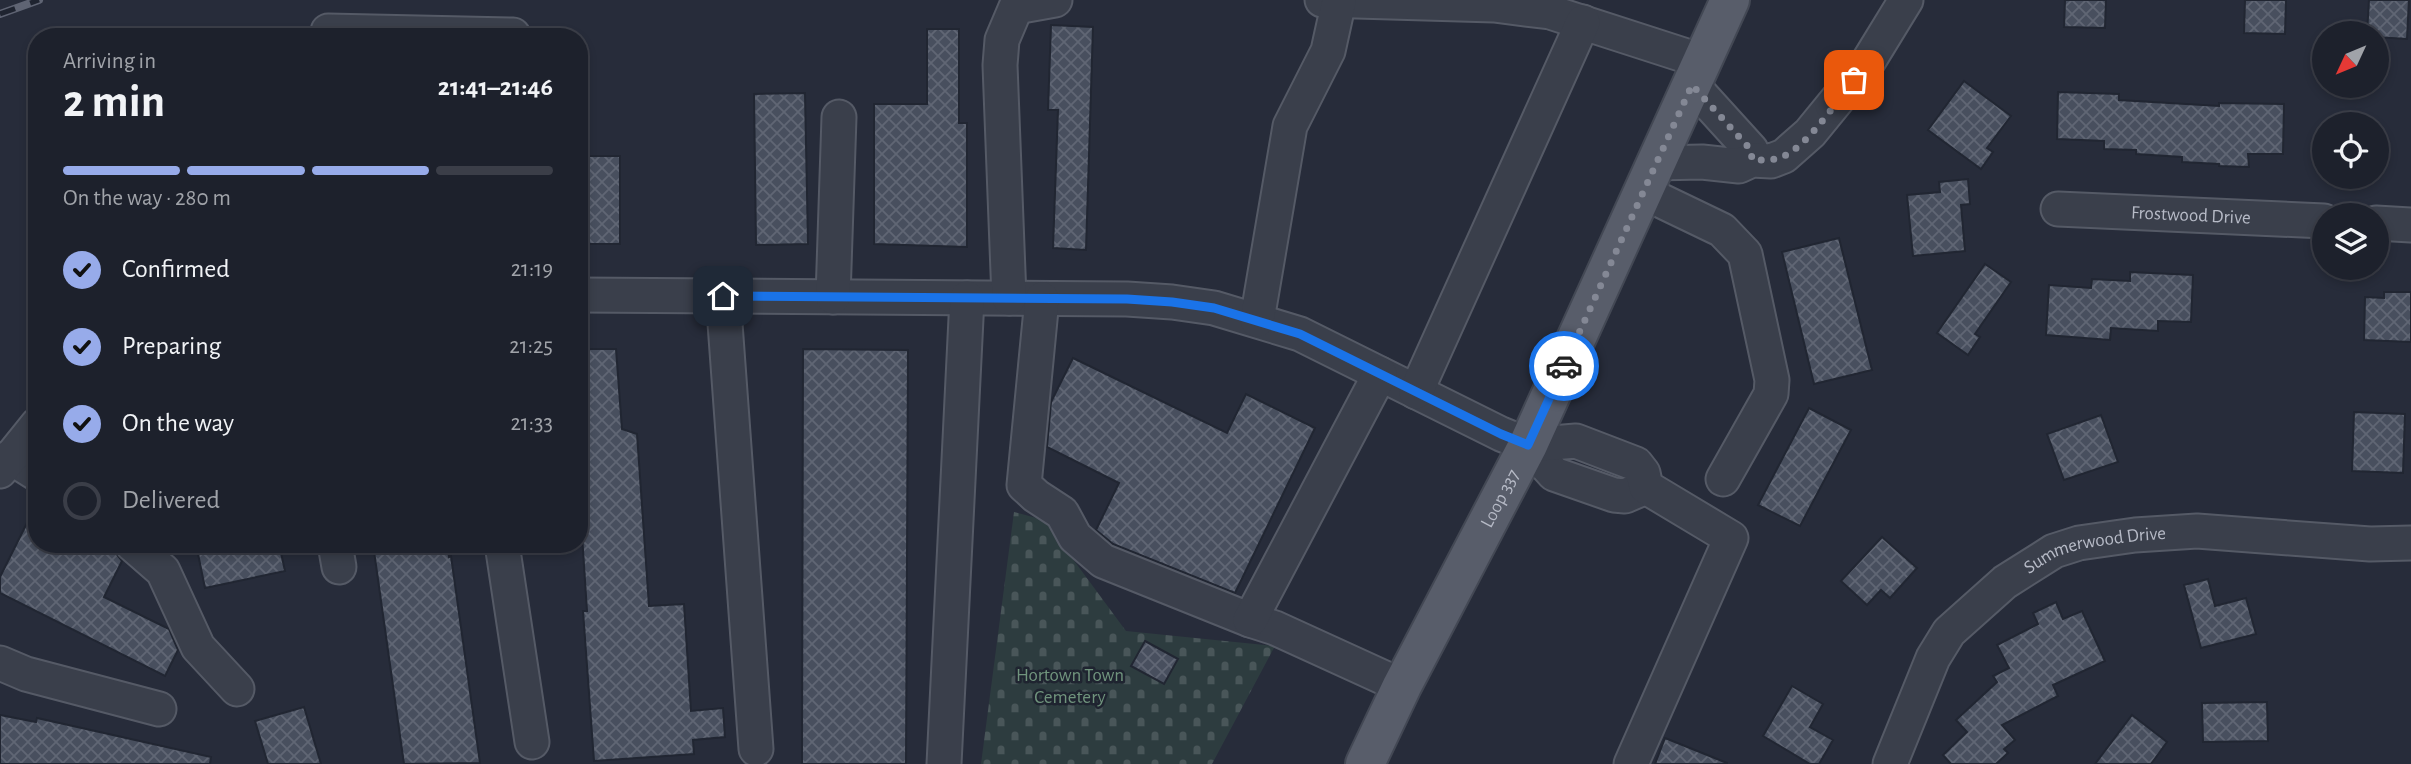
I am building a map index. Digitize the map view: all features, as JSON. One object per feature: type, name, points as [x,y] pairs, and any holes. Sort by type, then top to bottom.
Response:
[{"type":"main road","name":"Loop 337","points":[[1365,764],[1402,686],[1528,445],[1730,0]]},
{"type":"street","points":[[1009,298],[1000,65],[1002,40],[1016,7],[1055,0]]},
{"type":"street","points":[[1322,0],[1494,5],[1550,12],[1588,23],[1697,73],[1751,150],[1752,160]]},
{"type":"street","points":[[1649,178],[1702,162],[1738,166],[1752,160],[1771,160],[1784,156],[1804,140],[1868,62],[1906,0]]},
{"type":"street","points":[[1257,320],[1290,126],[1328,51],[1339,1]]},
{"type":"street","points":[[1416,391],[1588,23]]},
{"type":"street","points":[[833,297],[839,117]]},
{"type":"street","points":[[1649,178],[1722,230],[1745,254],[1772,380],[1771,394],[1723,479]]},
{"type":"street","name":"Frostwood Drive","points":[[2058,209],[2312,220]]},
{"type":"street","points":[[2389,224],[2411,225]]},
{"type":"street","points":[[588,295],[1009,298],[1172,302],[1214,308],[1300,334],[1528,445],[1576,441],[1636,464],[1643,473],[1646,487],[1731,538],[1631,764]]},
{"type":"street","points":[[723,296],[756,749]]},
{"type":"street","points":[[944,764],[967,298]]},
{"type":"street","points":[[1042,299],[1024,485],[1062,513],[1075,537],[1103,561],[1250,621],[1275,628],[1402,686]]},
{"type":"street","points":[[1250,621],[1380,374]]},
{"type":"street","points":[[16,467],[28,443]]},
{"type":"street","name":"Summerwood Drive","points":[[1890,764],[1933,658],[1950,632],[2005,582],[2054,551],[2079,543],[2134,535],[2197,531],[2370,544],[2411,543]]},
{"type":"street","points":[[503,553],[532,742]]},
{"type":"street","points":[[162,557],[198,648],[237,690]]},
{"type":"street","points":[[0,663],[26,674],[159,709]]},
{"type":"green space","name":"Hortown Town Cemetery","points":[[1014,512],[1044,520],[1126,631],[1275,646],[1212,764],[981,764]]},
{"type":"building","points":[[2065,0],[2106,0],[2105,28],[2064,27]]},
{"type":"building","points":[[2245,0],[2286,0],[2285,34],[2244,33]]},
{"type":"building","points":[[2369,0],[2409,0],[2407,39],[2389,38],[2389,21],[2368,21]]},
{"type":"building","points":[[1051,25],[1093,27],[1086,250],[1053,248],[1058,110],[1048,110]]},
{"type":"building","points":[[927,29],[959,29],[959,123],[967,123],[967,247],[874,244],[874,104],[927,104]]},
{"type":"building","points":[[1964,81],[2011,116],[1987,148],[1993,152],[1981,169],[1928,130]]},
{"type":"building","points":[[2058,92],[2119,94],[2119,100],[2219,106],[2219,103],[2284,104],[2283,154],[2248,154],[2249,167],[2219,166],[2182,162],[2182,157],[2136,154],[2136,150],[2104,149],[2104,141],[2057,139]]},
{"type":"building","points":[[805,93],[808,244],[756,245],[754,94]]},
{"type":"building","points":[[588,156],[620,156],[620,244],[588,244]]},
{"type":"building","points":[[1968,179],[1970,204],[1961,205],[1965,251],[1913,256],[1907,195],[1940,192],[1939,182]]},
{"type":"building","points":[[1839,238],[1872,370],[1814,384],[1782,252]]},
{"type":"building","points":[[1985,264],[2011,282],[1975,334],[1980,337],[1968,355],[1937,333]]},
{"type":"building","points":[[2130,272],[2193,275],[2191,322],[2158,321],[2158,331],[2111,328],[2110,340],[2046,335],[2049,285],[2091,288],[2092,279],[2130,281]]},
{"type":"building","points":[[2384,292],[2411,292],[2411,342],[2364,340],[2365,297],[2384,298]]},
{"type":"building","points":[[588,349],[616,349],[622,429],[637,434],[649,606],[684,604],[691,711],[723,708],[725,737],[693,740],[694,754],[594,761],[583,611],[587,611],[583,553],[588,553]]},
{"type":"building","points":[[803,349],[908,350],[906,764],[802,764]]},
{"type":"building","points":[[1073,358],[1227,433],[1246,394],[1315,428],[1235,593],[1113,544],[1096,530],[1119,483],[1047,447],[1051,402]]},
{"type":"building","points":[[1809,408],[1851,430],[1800,526],[1758,505]]},
{"type":"building","points":[[2354,412],[2405,414],[2403,473],[2352,471]]},
{"type":"building","points":[[2101,415],[2118,462],[2064,480],[2047,434]]},
{"type":"building","points":[[28,521],[28,553],[116,553],[122,561],[104,597],[169,629],[178,650],[165,676],[0,593],[0,577]]},
{"type":"building","points":[[1882,537],[1917,568],[1890,598],[1881,590],[1867,605],[1841,581]]},
{"type":"building","points":[[198,553],[281,553],[285,571],[205,588]]},
{"type":"building","points":[[374,553],[448,553],[449,557],[451,556],[480,763],[404,764]]},
{"type":"building","points":[[2208,579],[2215,606],[2246,598],[2256,634],[2201,648],[2184,585]]},
{"type":"building","points":[[2056,602],[2063,619],[2082,611],[2105,661],[2053,685],[2058,696],[2002,725],[2015,740],[2004,749],[2008,753],[1996,764],[1951,764],[1943,755],[1967,732],[1956,720],[1997,682],[1993,676],[2009,668],[1997,645],[2038,624],[2033,613]]},
{"type":"building","points":[[1145,641],[1178,659],[1164,684],[1131,666]]},
{"type":"building","points":[[1792,686],[1823,704],[1810,727],[1833,740],[1819,764],[1810,764],[1763,736]]},
{"type":"building","points":[[2267,702],[2268,741],[2203,742],[2202,703]]},
{"type":"building","points":[[304,707],[321,764],[268,764],[255,721]]},
{"type":"building","points":[[0,715],[36,722],[37,718],[211,757],[210,764],[0,764]]},
{"type":"building","points":[[2132,715],[2167,742],[2151,764],[2095,764]]},
{"type":"building","points":[[1665,738],[1727,763],[1727,764],[1655,764]]},
{"type":"railway","points":[[0,14],[39,0]]},
{"type":"way so far","points":[[1564,366],[1692,85],[1751,150],[1752,160],[1771,160],[1784,156],[1797,147],[1854,80]]},
{"type":"route","points":[[723,296],[1127,299],[1214,308],[1300,334],[1528,445],[1564,366]]}]
